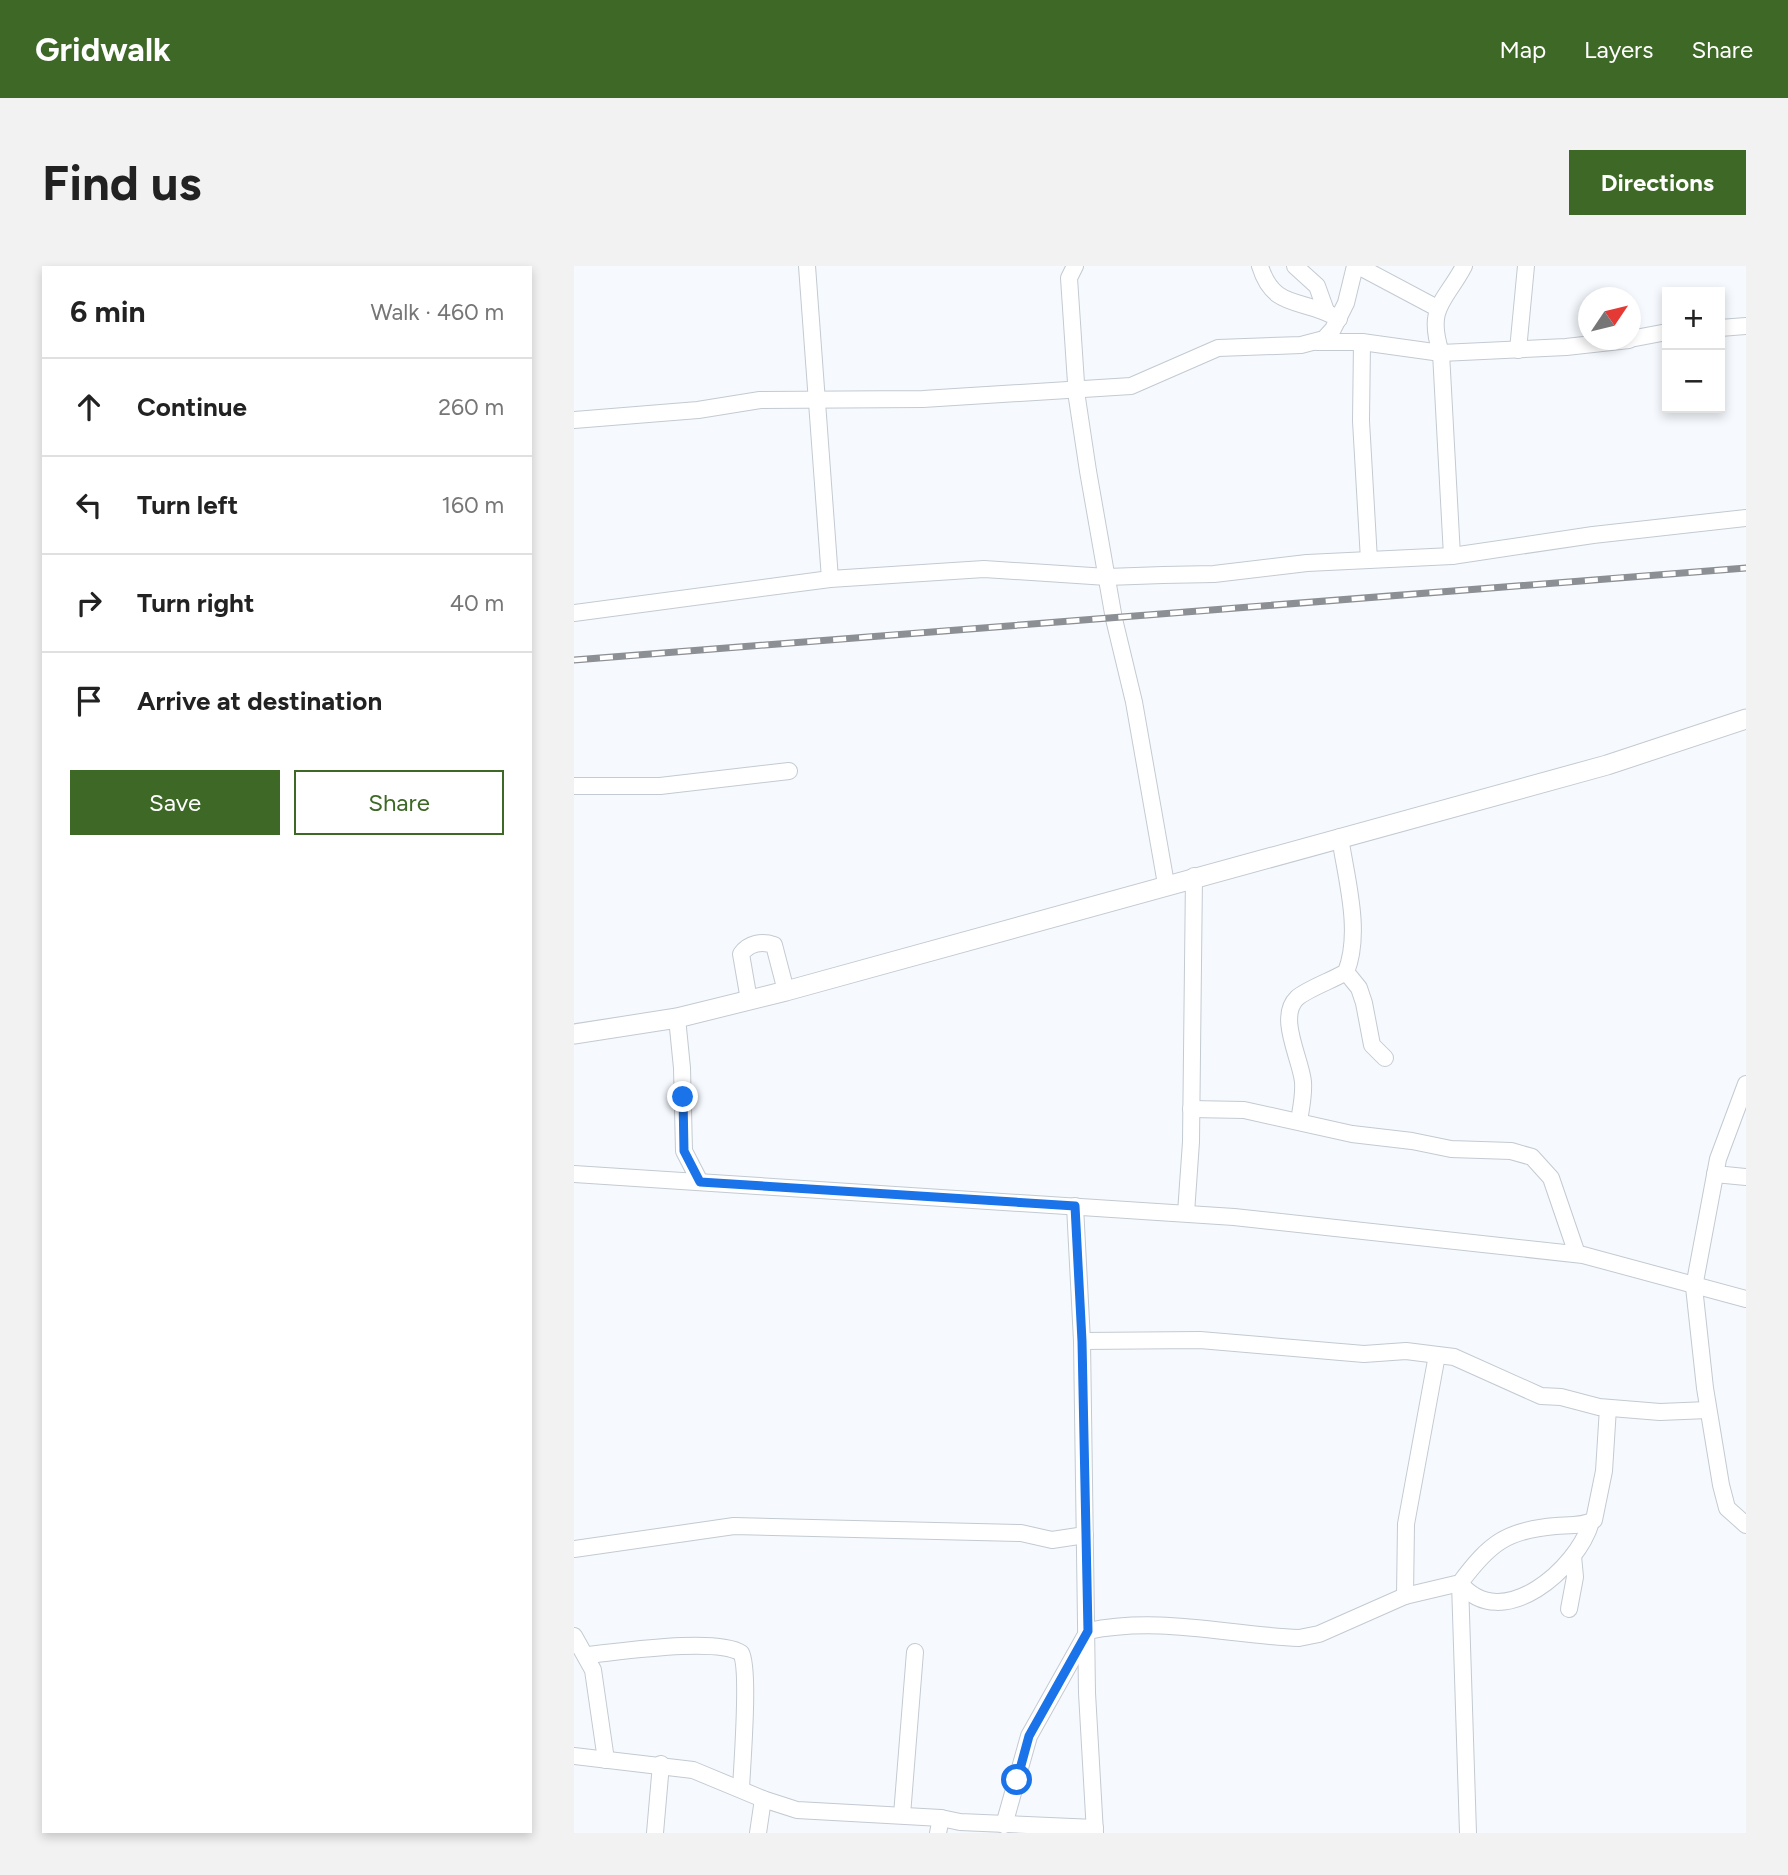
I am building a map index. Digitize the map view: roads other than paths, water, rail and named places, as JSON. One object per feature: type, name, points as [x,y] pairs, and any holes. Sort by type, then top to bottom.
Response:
[{"type":"main road","points":[[574,1034],[677,1018],[749,1000],[1607,765],[1746,719]]},
{"type":"street","points":[[807,266],[831,579]]},
{"type":"street","points":[[1075,266],[1069,278],[1076,389],[1107,577],[1134,702],[1166,884]]},
{"type":"street","points":[[1260,266],[1268,289],[1277,295],[1332,315]]},
{"type":"street","points":[[1294,266],[1317,286],[1332,315]]},
{"type":"street","points":[[1315,342],[1330,334],[1332,315],[1356,266],[1437,308]]},
{"type":"street","points":[[1452,556],[1441,353],[1436,336],[1437,308],[1464,266]]},
{"type":"street","points":[[1518,350],[1526,266]]},
{"type":"street","points":[[1725,328],[1746,326]]},
{"type":"street","points":[[1641,337],[1662,333]]},
{"type":"street","points":[[574,420],[698,410],[760,400],[923,400],[1131,386],[1218,348],[1362,342],[1441,353],[1578,344]]},
{"type":"street","points":[[1362,342],[1362,421],[1369,559]]},
{"type":"street","points":[[574,613],[831,579],[985,569],[1107,577],[1214,574],[1307,562],[1452,556],[1594,535],[1746,518]]},
{"type":"street","points":[[574,786],[660,786],[789,771]]},
{"type":"street","points":[[1340,837],[1353,939],[1346,972]]},
{"type":"street","points":[[1186,1213],[1191,1109],[1194,876]]},
{"type":"street","points":[[749,1000],[741,954],[746,947],[765,942],[774,946],[786,990]]},
{"type":"street","points":[[1346,972],[1359,988],[1371,1045],[1385,1058]]},
{"type":"street","points":[[1299,1121],[1303,1086],[1299,1056],[1289,1023],[1290,1011],[1294,1000],[1301,995],[1346,972]]},
{"type":"street","points":[[677,1018],[682,1068],[684,1151],[700,1182]]},
{"type":"street","points":[[1746,1084],[1728,1126],[1715,1174],[1694,1287],[1709,1410],[1727,1508],[1746,1525]]},
{"type":"street","points":[[1191,1109],[1244,1110],[1352,1134],[1451,1149],[1511,1151],[1532,1157],[1551,1178],[1577,1254]]},
{"type":"street","points":[[574,1174],[1186,1213],[1577,1254],[1746,1299]]},
{"type":"street","points":[[1715,1174],[1746,1177]]},
{"type":"street","points":[[574,1756],[661,1764],[693,1770],[763,1800],[797,1810],[902,1815],[939,1825],[1004,1825],[1095,1831],[1087,1693],[1082,1341],[1075,1206]]},
{"type":"street","points":[[1082,1341],[1200,1340],[1364,1354],[1406,1351],[1454,1357],[1509,1379],[1541,1396],[1561,1396],[1608,1408],[1660,1412],[1709,1410]]},
{"type":"street","points":[[1405,1596],[1403,1572],[1406,1524],[1437,1355]]},
{"type":"street","points":[[1460,1583],[1470,1595],[1482,1601],[1517,1599],[1535,1591],[1573,1556],[1587,1538],[1591,1522],[1596,1517],[1597,1494],[1604,1471],[1608,1408]]},
{"type":"street","points":[[1004,1825],[1029,1736],[1088,1631],[1118,1625],[1168,1624],[1299,1638],[1319,1634],[1405,1596],[1460,1583],[1485,1551],[1501,1538],[1547,1527],[1591,1522]]},
{"type":"street","points":[[574,1549],[734,1526],[1021,1533],[1052,1540],[1085,1535]]},
{"type":"street","points":[[1569,1609],[1575,1577],[1573,1556]]},
{"type":"street","points":[[1460,1583],[1468,1833]]},
{"type":"street","points":[[574,1636],[593,1670],[606,1760]]},
{"type":"street","points":[[587,1655],[706,1646],[727,1647],[741,1653],[745,1663],[746,1692],[741,1790]]},
{"type":"street","points":[[902,1815],[915,1652]]},
{"type":"street","points":[[655,1833],[661,1764]]},
{"type":"street","points":[[758,1833],[763,1800]]},
{"type":"railway","points":[[574,660],[1746,568]]}]
